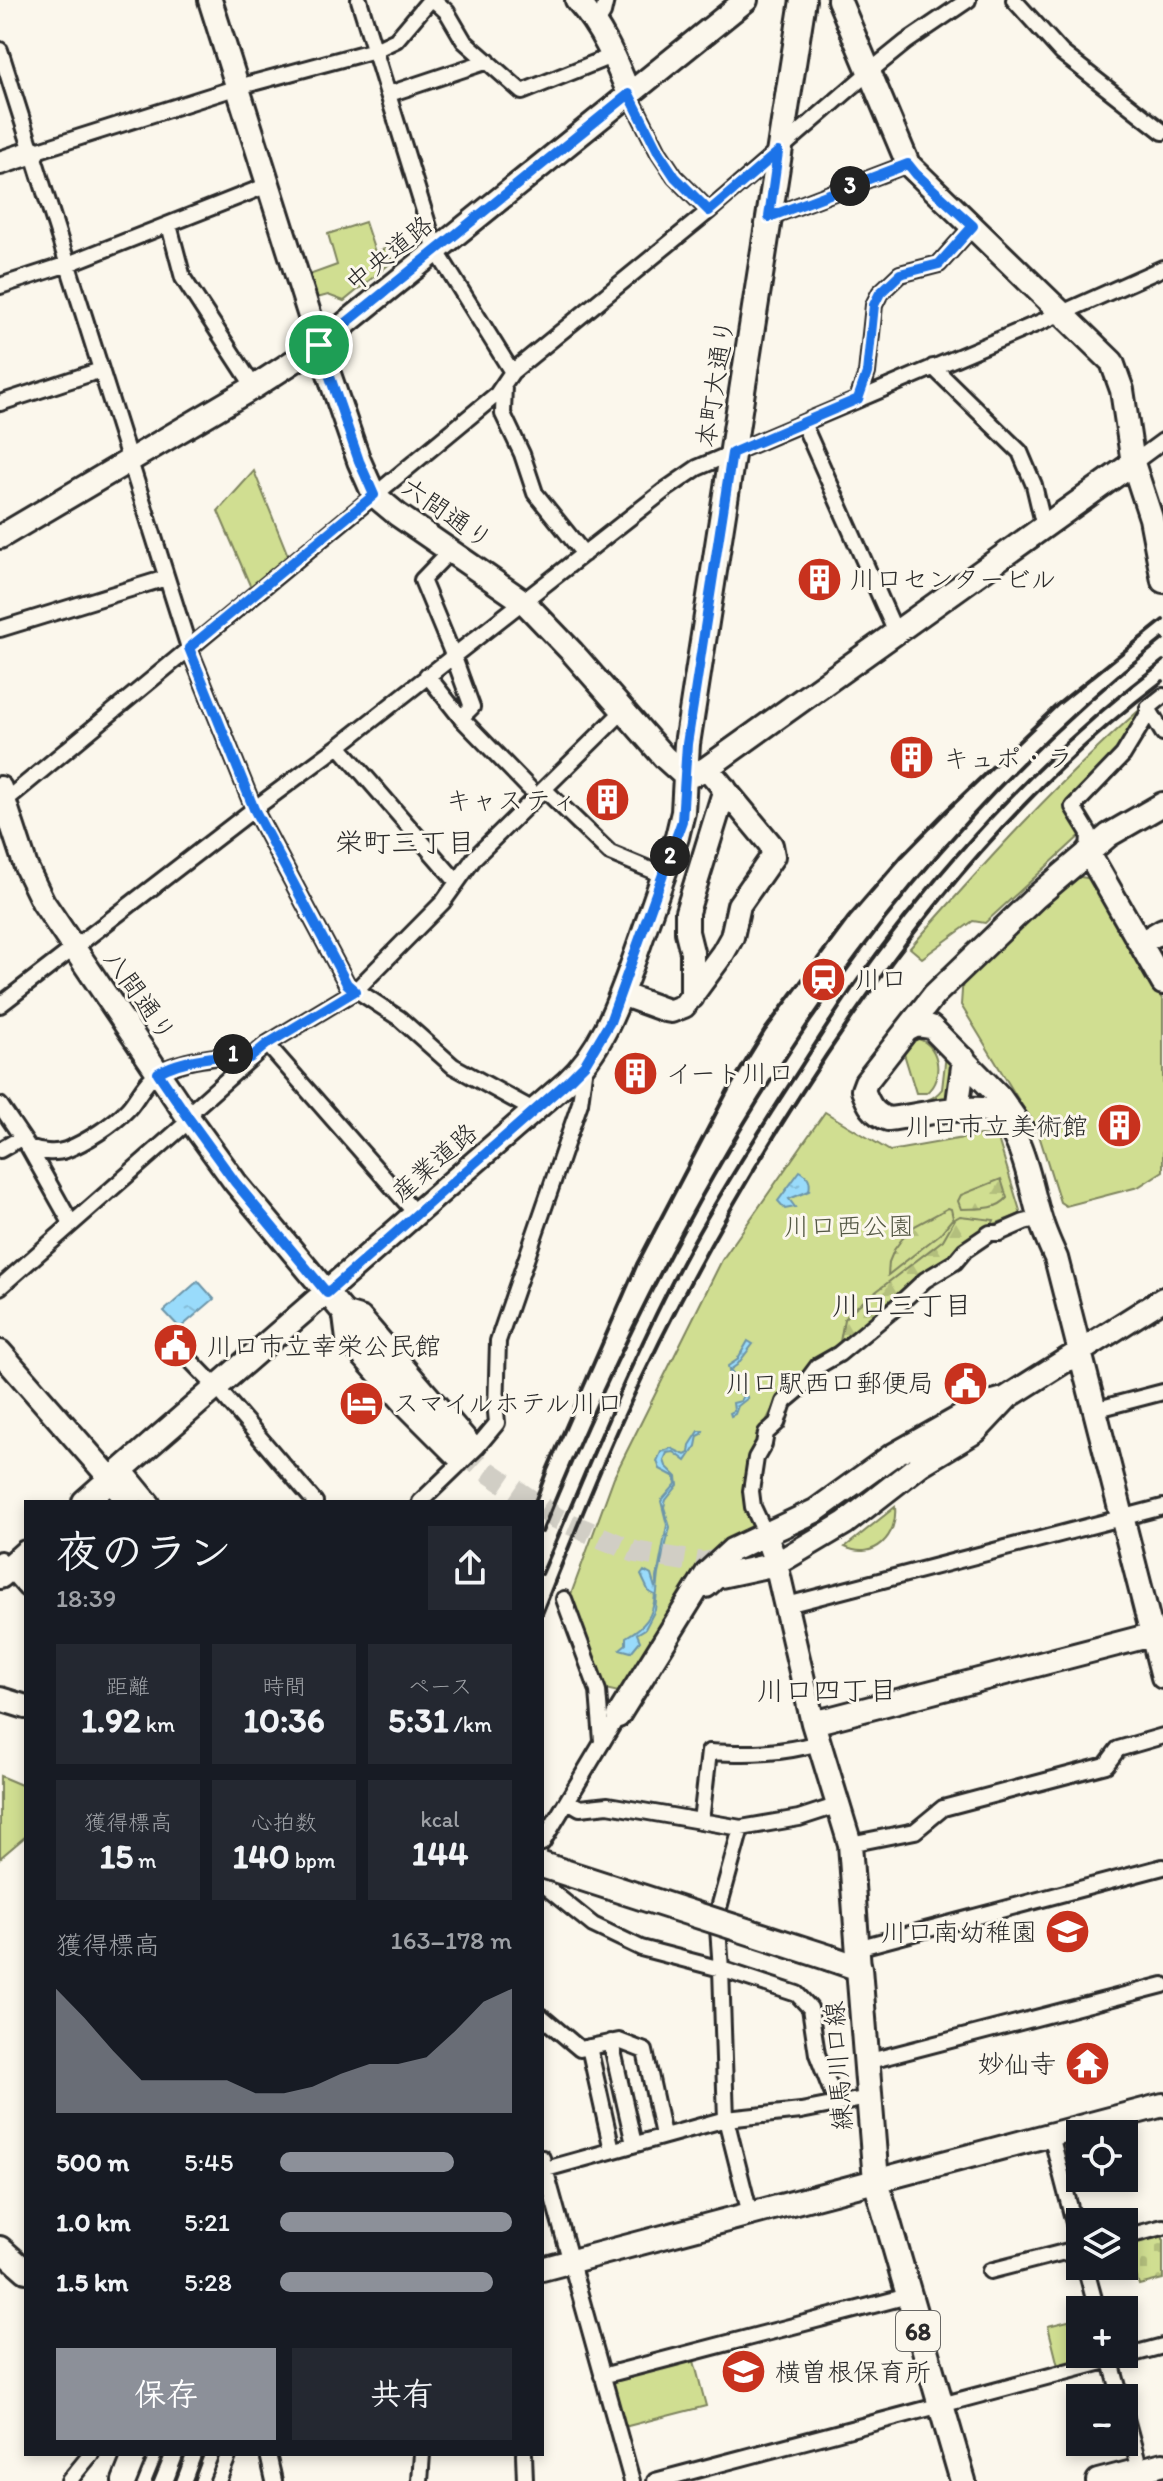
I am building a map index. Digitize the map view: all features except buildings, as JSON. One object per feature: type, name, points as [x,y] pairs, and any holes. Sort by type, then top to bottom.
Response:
[{"type":"main road","name":"本町大通り","points":[[696,772],[690,729],[803,0]]},
{"type":"main road","name":"練馬川口線","points":[[544,1866],[830,1958],[858,1958],[876,2181],[963,2481]]},
{"type":"street","name":"六間通り","points":[[210,0],[319,345],[374,495],[524,602],[664,757],[725,789],[771,845],[773,856],[739,905],[730,944],[692,997]]},
{"type":"street","points":[[359,0],[436,250],[508,378],[503,414],[522,454],[535,493],[584,554]]},
{"type":"street","points":[[0,163],[238,87],[375,50],[396,40],[432,0],[447,12],[464,41],[522,92],[614,55]]},
{"type":"street","points":[[577,0],[614,55],[629,94],[659,153],[675,177],[709,211]]},
{"type":"street","points":[[596,24],[606,0]]},
{"type":"street","name":"中央道路","points":[[0,537],[254,387],[319,345],[746,0]]},
{"type":"street","points":[[839,0],[908,164],[1112,362],[1122,390],[1133,463],[1151,518],[1163,581]]},
{"type":"street","points":[[1,798],[189,648],[497,394],[508,378],[709,211],[869,72],[906,42],[968,0]]},
{"type":"street","points":[[1014,0],[1062,53],[1163,132]]},
{"type":"street","points":[[0,50],[189,648],[254,809],[347,984],[399,1018],[453,1066],[535,1111]]},
{"type":"street","points":[[389,94],[488,61]]},
{"type":"street","points":[[769,217],[908,164]]},
{"type":"street","points":[[0,286],[68,264],[268,185]]},
{"type":"street","points":[[169,225],[183,278],[254,387]]},
{"type":"street","points":[[858,399],[867,373],[874,305],[880,293],[900,274],[939,264],[973,226]]},
{"type":"street","points":[[0,1005],[697,468],[1163,268]]},
{"type":"street","points":[[933,367],[1020,452],[1034,485],[1044,527]]},
{"type":"street","points":[[0,403],[101,370]]},
{"type":"street","points":[[803,423],[896,633]]},
{"type":"street","points":[[696,772],[1163,441]]},
{"type":"street","points":[[450,551],[422,580],[472,707],[461,718]]},
{"type":"street","points":[[0,629],[166,578]]},
{"type":"street","points":[[427,675],[461,718],[529,788]]},
{"type":"street","points":[[1163,696],[1148,708],[1149,712],[1123,755],[1073,807],[1089,833],[1088,852],[1163,983]]},
{"type":"street","points":[[0,1287],[190,1120],[195,1108],[250,1058],[267,1044],[355,991],[443,902],[475,857],[623,711]]},
{"type":"street","points":[[1149,712],[1163,733]]},
{"type":"street","points":[[339,746],[457,882]]},
{"type":"street","name":"産業道路","points":[[112,1492],[217,1388],[333,1301],[416,1214],[585,1064],[601,1039],[621,994],[682,821],[696,772]]},
{"type":"street","points":[[621,994],[671,1011],[684,1006],[692,997],[692,952],[687,932],[687,912],[725,789]]},
{"type":"street","points":[[545,790],[610,853],[663,875]]},
{"type":"street","name":"八間通り","points":[[1,798],[33,885],[73,950],[190,1120],[235,1182],[333,1301],[424,1409],[467,1453]]},
{"type":"street","points":[[1163,804],[1125,825],[1088,852],[1036,897],[934,995],[863,1090],[870,1108],[888,1119],[983,1109],[1008,1126],[1022,1154],[1040,1218],[1056,1258],[1123,1518],[1158,1634],[1163,1677]]},
{"type":"street","points":[[1141,943],[1163,930]]},
{"type":"street","points":[[931,1027],[943,995],[964,967]]},
{"type":"street","points":[[907,1030],[917,1025],[931,1027],[1000,1097],[1026,1136],[1052,1214],[1056,1258]]},
{"type":"street","points":[[267,1044],[416,1214]]},
{"type":"street","points":[[0,1150],[25,1143],[38,1151],[64,1151],[99,1132],[128,1109],[147,1081],[169,1067],[235,1054],[250,1058]]},
{"type":"street","points":[[957,1110],[964,1059]]},
{"type":"street","points":[[422,1500],[497,1423],[498,1341],[580,1103],[585,1064]]},
{"type":"street","points":[[0,1105],[71,1223]]},
{"type":"street","points":[[1040,1218],[999,1233],[990,1233],[965,1250],[955,1262],[925,1280],[839,1354],[818,1366],[803,1386],[784,1402],[777,1423],[766,1433],[756,1458],[751,1491],[753,1507],[776,1564],[816,1733],[850,1844],[858,1958],[1163,1867]]},
{"type":"street","points":[[796,1538],[837,1514],[913,1455],[1163,1299]]},
{"type":"street","points":[[0,1352],[112,1492],[144,1500]]},
{"type":"street","points":[[189,1359],[313,1500]]},
{"type":"street","points":[[1094,1410],[1163,1392]]},
{"type":"street","points":[[544,1840],[707,1573],[732,1550],[815,1511],[890,1457],[982,1405],[1007,1398]]},
{"type":"street","points":[[693,1598],[716,1577],[776,1564],[845,1523],[921,1464],[976,1431],[1007,1398]]},
{"type":"street","points":[[787,1605],[1163,1507]]},
{"type":"street","points":[[9,1564],[24,1586]]},
{"type":"street","points":[[564,1599],[598,1691],[602,1741]]},
{"type":"street","points":[[701,1821],[709,1752],[761,1754],[791,1750],[816,1733],[1158,1634]]},
{"type":"street","points":[[0,1699],[24,1706]]},
{"type":"street","points":[[850,1844],[915,1831],[943,1808],[1106,1765],[1118,1749],[1163,1736]]},
{"type":"street","points":[[568,1801],[580,1808],[608,1805],[741,1828],[799,1818],[839,1805]]},
{"type":"street","points":[[741,1828],[717,1915],[726,2119],[750,2214]]},
{"type":"street","points":[[544,1886],[593,1925],[641,1948],[721,1969],[797,1994],[810,2008],[817,2054],[837,2105]]},
{"type":"street","points":[[866,2062],[1163,1985]]},
{"type":"street","points":[[544,2019],[580,2049],[619,2041],[645,2051],[663,2135]]},
{"type":"street","points":[[611,2042],[634,2144]]},
{"type":"street","points":[[589,2047],[612,2150]]},
{"type":"street","points":[[632,2481],[544,2164],[612,2150],[726,2119],[801,2111],[868,2098]]},
{"type":"street","points":[[544,2269],[1163,2105]]},
{"type":"street","points":[[1051,2135],[1070,2208]]},
{"type":"street","points":[[1138,2233],[1163,2227]]},
{"type":"street","points":[[0,2248],[24,2269]]},
{"type":"street","points":[[990,2271],[1066,2251]]},
{"type":"street","points":[[602,2376],[908,2296]]},
{"type":"street","points":[[1138,2351],[1163,2346]]},
{"type":"street","points":[[655,2481],[1071,2368]]},
{"type":"street","points":[[69,2481],[89,2456]]},
{"type":"street","points":[[124,2481],[134,2456]]},
{"type":"street","points":[[218,2481],[228,2456]]},
{"type":"street","points":[[268,2456],[274,2481]]},
{"type":"street","points":[[420,2481],[422,2456]]},
{"type":"street","points":[[524,2456],[525,2481]]},
{"type":"street","points":[[1136,2456],[1140,2470]]},
{"type":"street","points":[[1098,2481],[1163,2464]]},
{"type":"green space","points":[[365,222],[375,252],[388,248],[392,262],[344,301],[328,295],[317,298],[309,275],[337,265],[328,234]]},
{"type":"green space","points":[[254,471],[289,558],[252,590],[218,511]]},
{"type":"green space","points":[[1144,706],[1118,751],[1066,804],[1083,833],[985,923],[973,921],[922,958],[910,948],[1052,793]]},
{"type":"green space","points":[[1074,876],[1093,879],[1098,883],[1163,1001],[1163,1171],[1138,1187],[1066,1206],[1060,1202],[1038,1132],[961,1005],[963,976]]},
{"type":"green space","points":[[913,1038],[929,1045],[937,1061],[936,1079],[926,1093],[916,1093],[902,1047]]},
{"type":"green space","points":[[946,1054],[954,1056],[951,1099],[904,1108],[905,1104],[930,1099],[942,1089]]},
{"type":"green space","name":"川口西公園","points":[[825,1112],[890,1151],[980,1135],[991,1136],[999,1142],[1021,1214],[992,1225],[907,1289],[814,1362],[777,1399],[751,1452],[752,1529],[623,1693],[605,1689],[570,1597],[614,1477],[722,1260]]},
{"type":"green space","points":[[1001,1179],[1007,1198],[1003,1202],[986,1208],[961,1209],[958,1201],[961,1195]]},
{"type":"green space","points":[[948,1208],[953,1218],[940,1234],[888,1275],[894,1250],[911,1228]]},
{"type":"green space","points":[[960,1216],[994,1220],[992,1225],[840,1342],[844,1319],[851,1311],[943,1240]]},
{"type":"green space","points":[[895,1507],[893,1527],[882,1543],[865,1551],[845,1547]]},
{"type":"green space","points":[[0,1776],[24,1786],[24,1838],[0,1858]]},
{"type":"green space","points":[[1163,2236],[1163,2279],[1139,2285],[1138,2242]]},
{"type":"green space","points":[[1066,2322],[1066,2364],[1058,2366],[1048,2326]]},
{"type":"green space","points":[[693,2357],[706,2406],[624,2427],[611,2382],[613,2378]]},
{"type":"water","points":[[800,1171],[809,1179],[809,1191],[789,1199],[795,1207],[785,1209],[778,1201]]},
{"type":"water","points":[[198,1281],[214,1299],[180,1328],[164,1311]]},
{"type":"water","points":[[748,1341],[753,1344],[730,1370],[736,1377],[735,1384],[748,1398],[731,1416],[733,1403],[741,1401],[743,1397],[733,1387],[728,1366],[737,1360]]},
{"type":"water","points":[[699,1431],[703,1431],[686,1461],[674,1452],[667,1453],[664,1460],[677,1477],[678,1485],[664,1507],[670,1527],[659,1574],[655,1610],[645,1629],[637,1634],[640,1641],[631,1652],[620,1649],[626,1644],[626,1637],[647,1620],[654,1603],[655,1595],[649,1592],[641,1575],[644,1571],[651,1575],[655,1588],[667,1525],[661,1501],[676,1484],[675,1477],[660,1469],[657,1461],[661,1452],[671,1448],[685,1455],[689,1453],[690,1445]]},
{"type":"tunnel","points":[[462,1450],[481,1467],[530,1500]]},
{"type":"tunnel","points":[[544,1509],[556,1518],[635,1552],[703,1563],[752,1553],[796,1538]]},
{"type":"railway","points":[[536,1500],[637,1264],[728,1090],[765,1030],[849,917],[901,857],[1057,705],[1163,620]]},
{"type":"railway","points":[[544,1527],[596,1406],[656,1282],[722,1161],[794,1044],[874,933],[962,827],[1058,729],[1163,639]]},
{"type":"railway","points":[[544,1569],[632,1366],[692,1244],[754,1140],[850,991],[918,901],[1016,791],[1088,723],[1163,661]]},
{"type":"railway","points":[[544,1609],[612,1443],[674,1314],[758,1162],[820,1064],[886,969],[995,836],[1075,755],[1163,681]]},
{"type":"railway","points":[[153,2481],[163,2456]]},
{"type":"railway","points":[[175,2481],[184,2456]]},
{"type":"railway","points":[[193,2481],[202,2456]]},
{"type":"place","name":"川口センタービル","points":[[819,579]]},
{"type":"place","name":"キュポ・ラ","points":[[912,758]]},
{"type":"place","name":"キャスティ","points":[[608,800]]},
{"type":"place","name":"川口","points":[[824,979]]},
{"type":"place","name":"イート川口","points":[[635,1073]]},
{"type":"place","name":"川口市立美術館","points":[[1119,1126]]},
{"type":"place","name":"川口市立幸栄公民館","points":[[176,1346]]},
{"type":"place","name":"川口駅西口郵便局","points":[[965,1383]]},
{"type":"place","name":"スマイルホテル川口","points":[[362,1403]]},
{"type":"place","name":"川口南幼稚園","points":[[1068,1932]]},
{"type":"place","name":"妙仙寺","points":[[1087,2064]]},
{"type":"place","name":"横曽根保育所","points":[[744,2372]]},
{"type":"district","name":"栄町三丁目","points":[[405,842]]},
{"type":"district","name":"川口三丁目","points":[[902,1305]]},
{"type":"district","name":"川口四丁目","points":[[827,1690]]},
{"type":"route","points":[[629,94],[675,177],[709,211],[778,152],[769,217],[908,164],[973,226],[939,264],[900,274],[880,293],[874,305],[867,373],[858,399],[732,453],[687,744],[682,821],[627,979],[601,1039],[585,1064],[567,1082],[327,1293],[235,1182],[158,1073],[169,1067],[235,1054],[250,1058],[267,1044],[355,991],[347,984],[254,809],[189,648],[374,495],[319,345],[629,94]]}]
